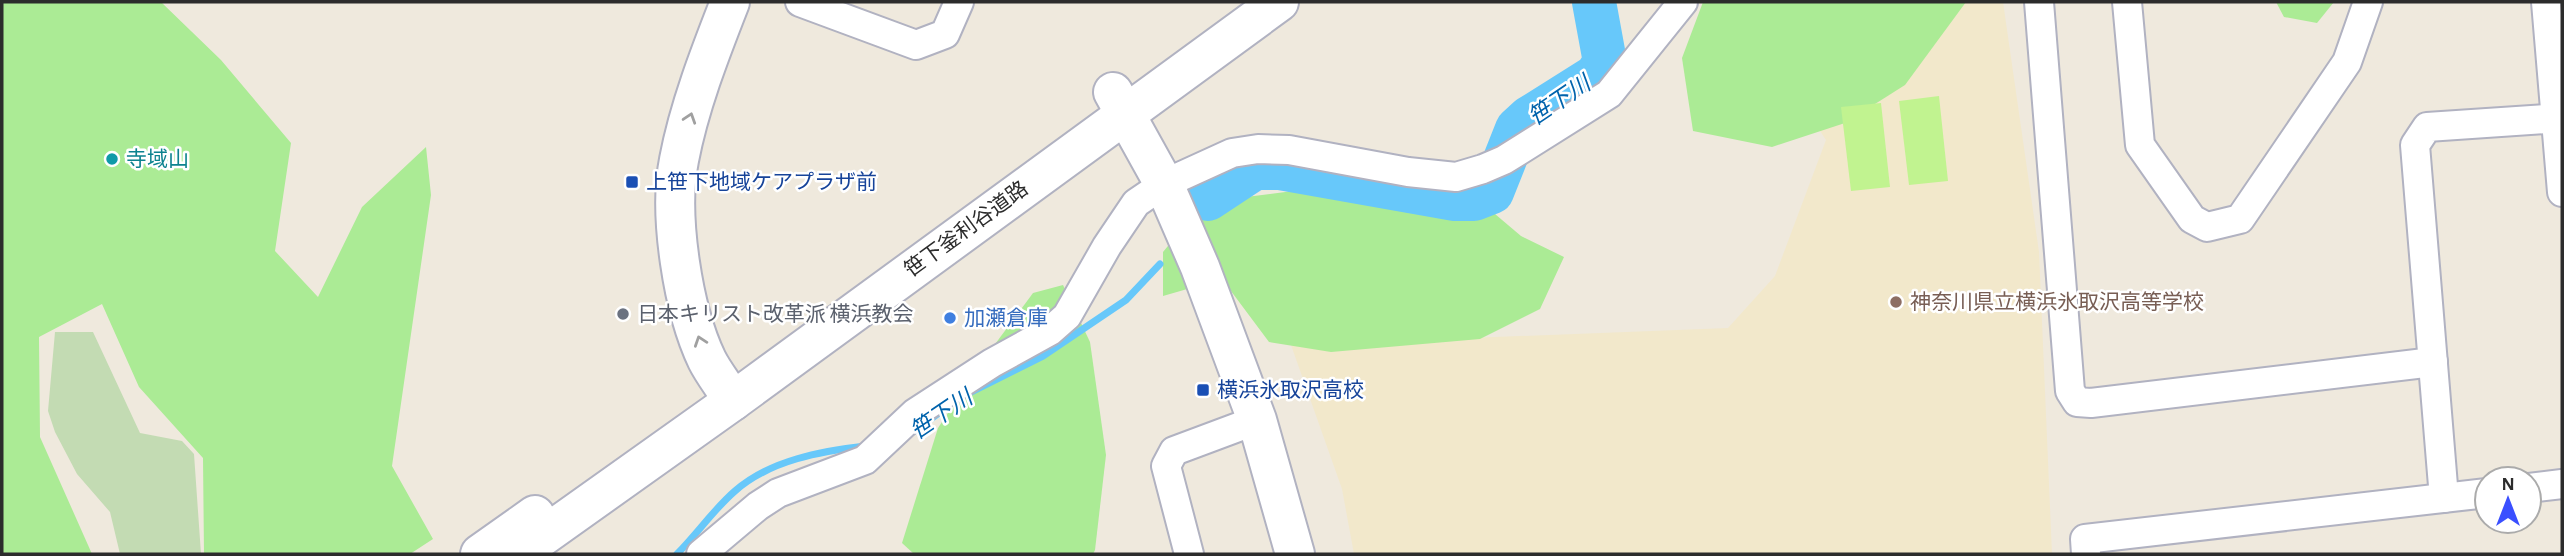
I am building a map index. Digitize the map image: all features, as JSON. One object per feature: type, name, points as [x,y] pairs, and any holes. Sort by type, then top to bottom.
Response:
[{"type":"street","points":[[727,391],[707,360],[688,308],[679,264],[676,212],[678,163],[688,124],[730,2]]},
{"type":"street","points":[[800,2],[916,45],[945,34],[959,2]]},
{"type":"street","name":"笹下釜利谷道路","points":[[518,554],[727,391],[1119,102],[1239,2]]},
{"type":"street","name":"笹下釜利谷道路","points":[[1119,102],[1279,2]]},
{"type":"street","points":[[701,554],[748,514],[778,493],[865,460],[903,422],[949,390],[1050,331],[1067,316],[1107,246],[1136,203],[1164,184],[1232,153],[1258,149],[1289,150],[1408,172],[1456,177],[1483,169],[1504,160],[1609,94],[1683,2]]},
{"type":"street","points":[[2039,2],[2070,391],[2077,402],[2091,403],[2433,362]]},
{"type":"street","points":[[2127,2],[2140,145],[2192,219],[2207,227],[2240,219],[2347,62],[2368,2]]},
{"type":"street","points":[[2546,2],[2559,118],[2562,192]]},
{"type":"street","points":[[1119,102],[1164,184],[1200,267],[1257,421],[1295,554]]},
{"type":"street","points":[[2444,498],[2414,145],[2427,127],[2559,118]]},
{"type":"street","name":"笹下釜利谷道路","points":[[480,554],[727,391]]},
{"type":"street","points":[[1189,554],[1166,466],[1174,451],[1257,421]]},
{"type":"street","points":[[2543,486],[2562,484]]},
{"type":"street","points":[[2087,554],[2085,539],[2473,495]]},
{"type":"shaded area","name":"神奈川県立横浜氷取沢高等学校","points":[[1940,2],[2003,2],[2039,252],[2052,554],[1354,554],[1342,489],[1291,345],[1728,328],[1775,276],[1826,140],[1797,96]]},
{"type":"green space","points":[[2,2],[161,2],[221,60],[291,143],[275,251],[318,297],[362,207],[426,147],[431,195],[392,466],[433,539],[410,554],[204,554],[203,458],[139,387],[102,304],[39,337],[40,437],[92,554],[2,554]]},
{"type":"green space","points":[[1703,2],[1966,2],[1905,85],[1845,123],[1772,147],[1693,131],[1682,58]]},
{"type":"green space","points":[[2276,2],[2334,2],[2317,23],[2284,17]]},
{"type":"green space","points":[[1939,96],[1948,181],[1909,185],[1899,101]]},
{"type":"green space","points":[[1881,103],[1890,187],[1851,191],[1841,107]]},
{"type":"green space","points":[[1382,168],[1469,192],[1521,236],[1564,257],[1540,309],[1480,339],[1331,352],[1269,342],[1222,279],[1163,296],[1163,252],[1172,241],[1222,200],[1293,191]]},
{"type":"green space","points":[[1063,285],[1090,342],[1106,455],[1093,554],[914,554],[902,543],[938,428],[981,363],[1033,293]]},
{"type":"green space","points":[[55,332],[93,332],[140,433],[182,441],[194,454],[201,554],[120,554],[110,512],[77,474],[55,432],[48,411]]},
{"type":"waterway","name":"笹下川","points":[[1208,199],[1255,168],[1280,168],[1455,199],[1474,199],[1492,192],[1517,129],[1529,118],[1596,76],[1605,62],[1594,2]]},
{"type":"waterway","name":"笹下川","points":[[971,392],[1043,356],[1126,300],[1160,264]]},
{"type":"waterway","name":"笹下川","points":[[913,432],[946,408]]},
{"type":"waterway","name":"笹下川","points":[[677,554],[727,498],[749,480],[780,464],[814,454],[866,446]]},
{"type":"place","name":"寺域山","points":[[112,159]]},
{"type":"place","name":"上笹下地域ケアプラザ前","points":[[632,182]]},
{"type":"place","name":"神奈川県立横浜氷取沢高等学校","points":[[1896,302]]},
{"type":"place","name":"日本キリスト改革派 横浜教会","points":[[623,314]]},
{"type":"place","name":"加瀬倉庫","points":[[950,318]]},
{"type":"place","name":"横浜氷取沢高校","points":[[1203,390]]}]
